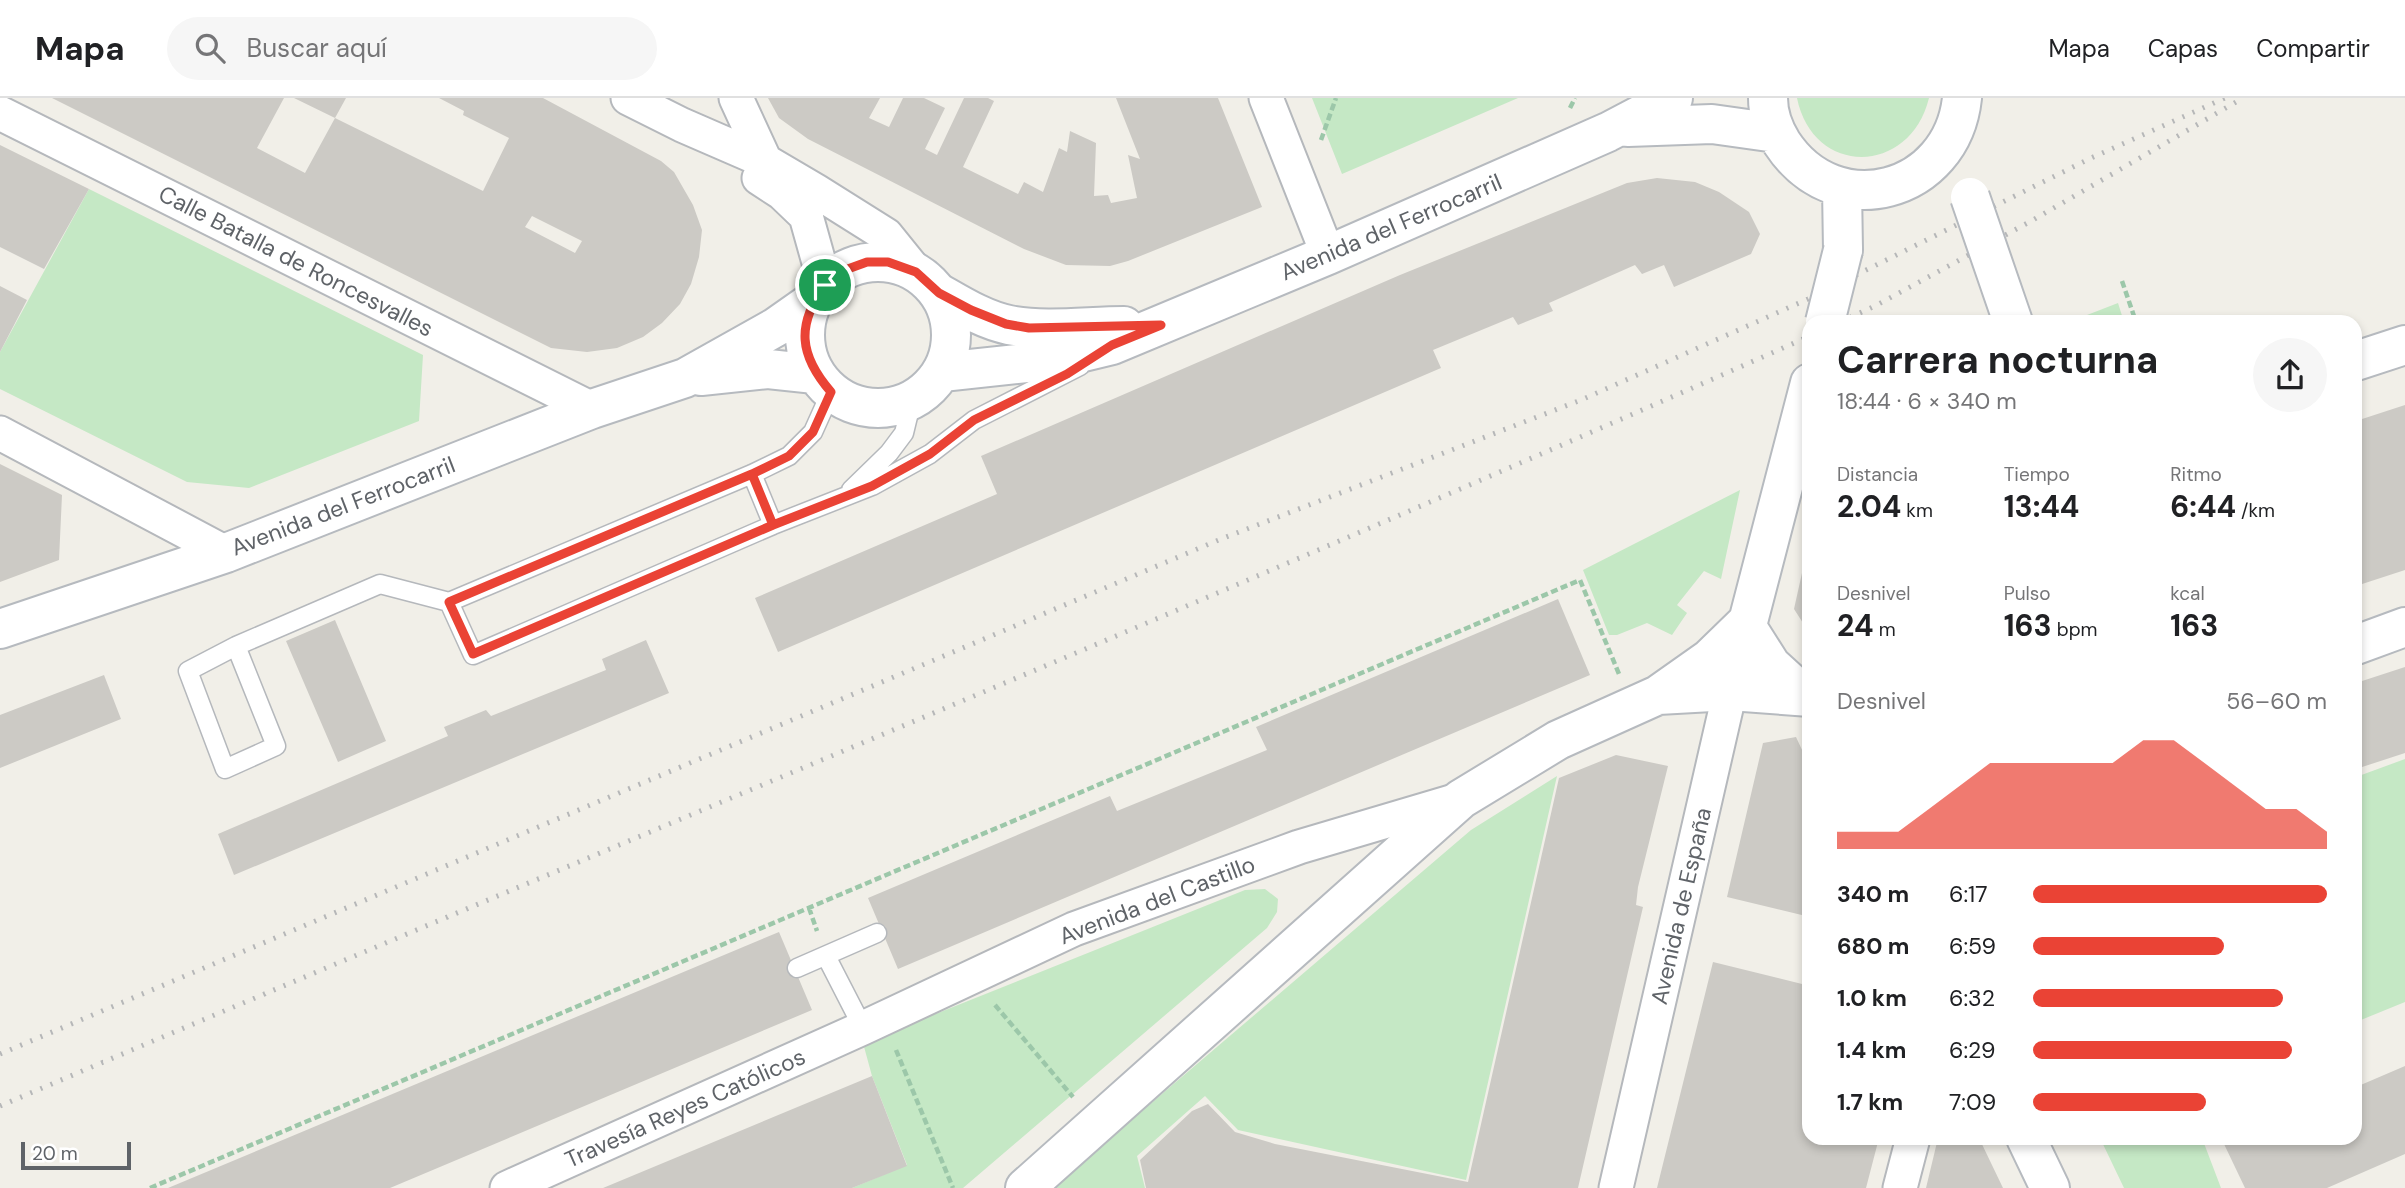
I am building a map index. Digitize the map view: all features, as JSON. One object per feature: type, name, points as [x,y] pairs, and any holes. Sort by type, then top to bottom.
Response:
[{"type":"street","points":[[628,98],[765,161],[886,235],[927,282],[951,323],[951,345],[942,372],[928,390],[912,400],[888,408],[866,408],[844,401],[823,383],[806,351],[805,330],[819,293],[845,270],[867,262],[888,262],[927,282]]},
{"type":"street","points":[[736,98],[765,161]]},
{"type":"street","points":[[1266,98],[1328,255]]},
{"type":"street","name":"Avenida del Ferrocarril","points":[[942,372],[1046,361],[1112,345],[1328,255],[1619,127],[1673,98]]},
{"type":"street","points":[[1772,115],[1792,158],[1815,177],[1842,188],[1872,191],[1902,184],[1928,168],[1948,145],[1960,117],[1962,98]]},
{"type":"street","name":"Calle Batalla de Roncesvalles","points":[[0,113],[592,409]]},
{"type":"street","name":"Avenida del Ferrocarril","points":[[1619,127],[1712,124],[1772,115]]},
{"type":"street","points":[[682,125],[782,193],[806,216],[819,293]]},
{"type":"street","points":[[1948,145],[1970,197],[2011,315]]},
{"type":"street","points":[[1827,315],[1843,250],[1842,188]]},
{"type":"street","name":"Avenida del Ferrocarril","points":[[927,282],[971,310],[1006,324],[1161,325]]},
{"type":"street","name":"Avenida del Ferrocarril","points":[[0,629],[226,553],[592,409],[685,378],[776,327],[819,293]]},
{"type":"street","points":[[2362,359],[2405,345]]},
{"type":"street","name":"Avenida del Ferrocarril","points":[[685,378],[768,369],[823,383]]},
{"type":"street","name":"Avenida de España","points":[[1616,1188],[1745,624],[1802,414]]},
{"type":"street","points":[[0,433],[226,553]]},
{"type":"street","points":[[1645,701],[1709,659],[1745,624],[1771,665],[1802,692]]},
{"type":"street","points":[[2362,643],[2405,628]]},
{"type":"street","name":"Avenida del Castillo","points":[[1025,1188],[1461,799],[1558,740],[1645,701],[1730,691],[1802,696]]},
{"type":"street","name":"Avenida del Castillo","points":[[873,1023],[1074,929],[1299,847],[1461,799]]},
{"type":"street","name":"Travesía Reyes Católicos","points":[[507,1188],[873,1023]]},
{"type":"street","points":[[1900,1188],[1911,1145]]},
{"type":"street","points":[[2029,1145],[2050,1188]]},
{"type":"lane","points":[[449,602],[473,654],[773,525],[872,486],[930,454],[974,420],[1067,374],[1112,345]]},
{"type":"lane","points":[[236,646],[276,746],[225,769],[188,671],[236,646],[380,584],[449,602],[752,474],[789,456],[813,432],[823,383]]},
{"type":"lane","points":[[844,497],[904,433],[912,400]]},
{"type":"lane","points":[[752,474],[773,525]]},
{"type":"lane","points":[[797,968],[877,933]]},
{"type":"lane","points":[[826,956],[873,1023]]},
{"type":"path","points":[[2122,281],[2134,315]]},
{"type":"path","points":[[150,1188],[1580,580],[1645,701]]},
{"type":"path","points":[[972,977],[1096,1125]]},
{"type":"path","points":[[873,1023],[953,1188]]},
{"type":"green space","points":[[1312,98],[1518,98],[1342,174]]},
{"type":"green space","points":[[1797,98],[1929,98],[1919,124],[1903,142],[1883,153],[1862,157],[1841,153],[1822,142],[1806,124]]},
{"type":"green space","points":[[89,189],[423,355],[419,421],[249,488],[187,482],[0,389],[0,352]]},
{"type":"green space","points":[[2118,303],[2122,315],[2087,315]]},
{"type":"green space","points":[[1740,490],[1721,579],[1704,571],[1677,605],[1687,613],[1672,635],[1647,623],[1617,635],[1609,635],[1583,570]]},
{"type":"green space","points":[[2405,759],[2405,1002],[2362,1020],[2362,775]]},
{"type":"green space","points":[[1557,776],[1466,1180],[1238,1130],[1205,1096],[1137,1156],[1145,1188],[1039,1188],[1131,1101],[1149,1105],[1471,830]]},
{"type":"green space","points":[[1265,889],[1278,899],[1277,912],[1267,928],[963,1188],[852,1188],[907,1165],[872,1076],[863,1043],[1245,890]]},
{"type":"green space","points":[[2103,1145],[2205,1145],[2221,1188],[2124,1188]]},
{"type":"building","points":[[52,98],[284,98],[257,148],[305,173],[335,118],[483,191],[509,138],[463,115],[464,111],[439,98],[543,98],[661,161],[674,172],[693,205],[702,230],[699,257],[691,284],[680,304],[662,323],[643,337],[617,348],[587,352],[551,348]],"holes":[[[532,216],[582,241],[575,253],[525,227]]]},
{"type":"building","points":[[294,98],[346,98],[335,118]]},
{"type":"building","points":[[768,98],[880,98],[869,118],[889,127],[903,98],[924,98],[945,108],[925,149],[937,155],[964,98],[988,98],[994,101],[963,167],[1018,194],[1024,182],[1043,192],[1059,148],[1067,152],[1070,131],[1096,143],[1094,196],[1108,195],[1111,203],[1137,198],[1128,155],[1140,159],[1116,98],[1218,98],[1262,207],[1128,261],[1110,266],[1066,265],[1024,249],[808,139],[779,118]]},
{"type":"building","points":[[0,145],[89,189],[44,269],[0,247]]},
{"type":"building","points":[[1657,178],[1695,182],[1719,192],[1749,212],[1760,234],[1751,254],[1674,287],[1664,265],[1642,274],[1635,265],[1549,303],[1553,311],[1518,325],[1513,317],[1433,350],[1441,368],[778,652],[755,598],[997,494],[981,456],[1400,275],[1627,183]]},
{"type":"building","points":[[0,286],[27,300],[0,352]]},
{"type":"building","points":[[2405,405],[2405,570],[2362,584],[2362,419]]},
{"type":"building","points":[[0,464],[62,495],[59,560],[0,582]]},
{"type":"building","points":[[1802,573],[1802,622],[1794,609]]},
{"type":"building","points":[[1558,599],[1590,675],[898,969],[868,898],[1110,796],[1117,811],[1267,750],[1256,727]]},
{"type":"building","points":[[335,620],[386,741],[338,762],[286,641]]},
{"type":"building","points":[[646,640],[669,693],[234,875],[218,834],[448,736],[444,727],[486,710],[491,716],[606,670],[602,659]]},
{"type":"building","points":[[2405,667],[2405,753],[2362,767],[2362,681]]},
{"type":"building","points":[[104,675],[121,719],[0,768],[0,715]]},
{"type":"building","points":[[1796,737],[1802,750],[1802,915],[1727,897],[1763,743]]},
{"type":"building","points":[[1616,755],[1668,766],[1638,887],[1636,905],[1643,907],[1578,1188],[1146,1188],[1140,1160],[1192,1111],[1208,1104],[1235,1132],[1275,1144],[1468,1182],[1559,778]]},
{"type":"building","points":[[779,932],[812,1010],[390,1188],[168,1188]]},
{"type":"building","points":[[1713,962],[1802,984],[1802,1145],[1877,1145],[1866,1188],[1657,1188]]},
{"type":"building","points":[[2405,1066],[2405,1154],[2327,1188],[2245,1188],[2224,1145],[2362,1145],[2362,1084]]},
{"type":"building","points":[[872,1076],[907,1166],[852,1188],[603,1188]]},
{"type":"building","points":[[1936,1145],[1982,1145],[2003,1188],[1926,1188]]},
{"type":"railway","points":[[0,1054],[1221,539],[1581,400],[1808,299],[2091,158],[2225,98]]},
{"type":"railway","points":[[1855,315],[2033,220],[2243,98]]},
{"type":"railway","points":[[0,1106],[1133,629],[1802,340]]},
{"type":"route","points":[[825,285],[813,300],[805,330],[806,351],[815,373],[831,392],[813,432],[789,456],[752,474],[773,525],[473,654],[449,602],[752,474],[773,525],[872,486],[930,454],[974,420],[1067,374],[1112,345],[1161,325],[1029,328],[1006,324],[939,293],[916,272],[888,262],[867,262],[845,270],[825,285]]}]
